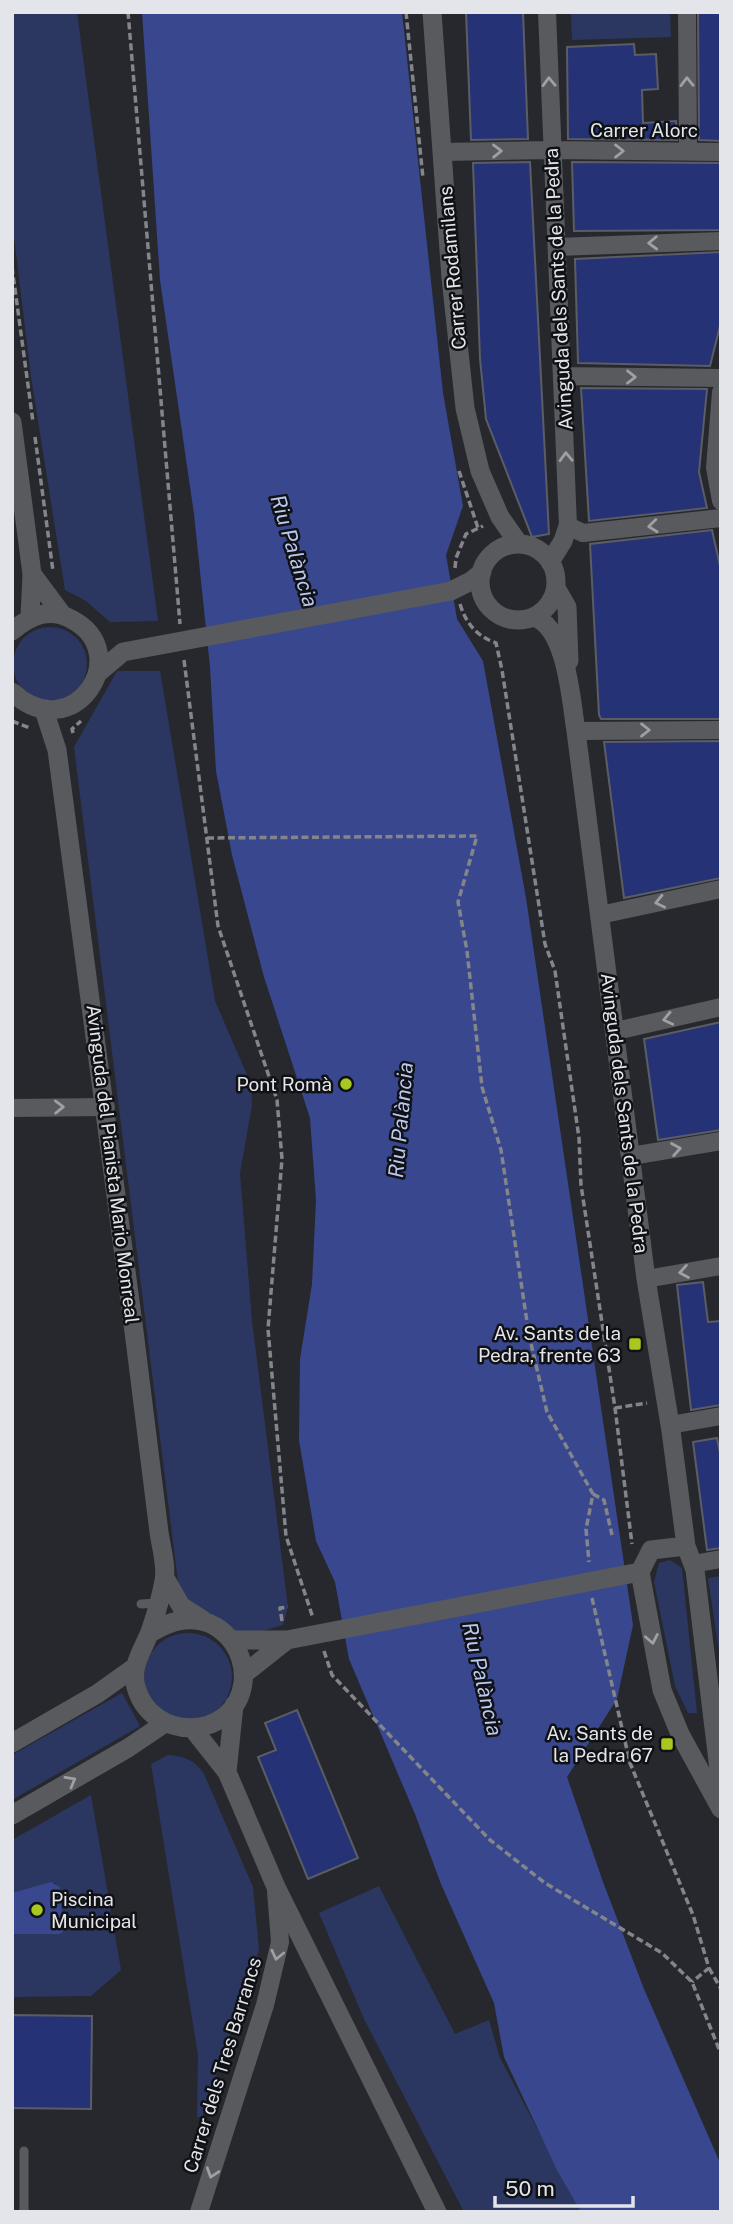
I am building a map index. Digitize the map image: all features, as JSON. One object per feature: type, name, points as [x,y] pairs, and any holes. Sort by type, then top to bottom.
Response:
[{"type":"street","name":"Carrer Rodamilans","points":[[432,12],[451,278],[465,408],[480,471],[510,546]]},
{"type":"street","name":"Avinguda dels Sants de la Pedra","points":[[547,12],[568,526],[563,541],[550,562]]},
{"type":"street","points":[[687,12],[688,151]]},
{"type":"street","name":"Carrer Alorc","points":[[442,152],[721,152]]},
{"type":"street","points":[[557,247],[721,241]]},
{"type":"street","points":[[563,376],[721,378]]},
{"type":"street","points":[[721,392],[715,468],[721,501]]},
{"type":"street","points":[[12,422],[32,574],[30,617]]},
{"type":"street","points":[[568,526],[583,533],[721,519]]},
{"type":"street","points":[[510,546],[531,547],[542,553],[550,562],[556,588],[549,605],[534,617],[522,620],[507,618],[487,603],[481,583],[486,562],[510,546]]},
{"type":"street","points":[[451,592],[482,572]]},
{"type":"street","points":[[32,574],[61,614]]},
{"type":"street","points":[[556,588],[567,607],[568,681]]},
{"type":"street","points":[[98,673],[123,652],[451,592],[487,603]]},
{"type":"street","points":[[12,631],[30,617],[44,613],[61,614],[83,625],[93,638],[99,656],[98,673],[88,694],[70,706],[44,710],[26,703],[12,692]]},
{"type":"street","points":[[534,617],[546,625],[558,643],[568,681]]},
{"type":"street","points":[[93,638],[123,652]]},
{"type":"street","name":"Avinguda dels Sants de la Pedra","points":[[568,681],[616,1031],[646,1279],[717,1726],[721,1786]]},
{"type":"street","name":"Avinguda del Pianista Mario Monreal","points":[[57,750],[70,706]]},
{"type":"street","name":"Avinguda del Pianista Mario Monreal","points":[[44,710],[57,750],[106,1107],[165,1578],[181,1606],[206,1622]]},
{"type":"street","points":[[576,730],[721,730]]},
{"type":"street","points":[[600,915],[721,888]]},
{"type":"street","points":[[616,1031],[721,1007]]},
{"type":"street","points":[[12,1108],[106,1107]]},
{"type":"street","points":[[631,1156],[721,1141]]},
{"type":"street","points":[[646,1279],[721,1266]]},
{"type":"street","points":[[670,1424],[721,1416]]},
{"type":"street","points":[[232,1640],[287,1640],[632,1573],[651,1550],[721,1559]]},
{"type":"street","points":[[632,1573],[662,1690],[681,1734],[721,1810]]},
{"type":"street","name":"Avinguda del Pianista Mario Monreal","points":[[150,1633],[150,1604],[165,1578]]},
{"type":"street","points":[[187,1619],[206,1622],[218,1627],[232,1640],[240,1655],[244,1674],[242,1688],[227,1714],[211,1725],[193,1730],[165,1723],[154,1717],[142,1702],[136,1686],[135,1667],[150,1633],[187,1619]]},
{"type":"street","points":[[244,1674],[287,1640]]},
{"type":"street","points":[[12,1743],[97,1693],[135,1667]]},
{"type":"street","points":[[227,1772],[234,1705]]},
{"type":"street","points":[[12,1815],[128,1748],[165,1723]]},
{"type":"street","points":[[681,1734],[717,1726]]},
{"type":"street","points":[[193,1730],[227,1772],[276,1887],[437,2212]]},
{"type":"street","name":"Carrer dels Tres Barrancs","points":[[199,2212],[265,2005],[277,1955],[280,1942],[276,1887]]},
{"type":"lane","points":[[24,2151],[24,2212]]},
{"type":"path","points":[[128,12],[181,632]]},
{"type":"path","points":[[12,267],[53,572]]},
{"type":"path","points":[[500,517],[466,534],[456,558],[451,592],[474,631],[496,643],[502,670],[545,944],[555,971],[579,1138],[581,1185],[615,1408],[632,1544]]},
{"type":"path","points":[[184,659],[218,926],[277,1100],[282,1159],[268,1329],[286,1536],[315,1624]]},
{"type":"path","points":[[207,838],[477,836],[458,902],[467,951],[482,1087],[501,1150],[529,1335],[547,1412],[593,1494],[604,1500],[612,1535]]},
{"type":"path","points":[[615,1408],[666,1400]]},
{"type":"path","points":[[590,1569],[586,1529],[593,1494]]},
{"type":"path","points":[[592,1596],[630,1763],[693,1915],[709,1968],[721,1989]]},
{"type":"path","points":[[324,1650],[332,1675],[490,1840],[545,1882],[662,1954],[692,1982],[721,2054]]},
{"type":"path","points":[[692,1982],[709,1968]]},
{"type":"shaded area","points":[[12,12],[77,12],[158,621],[110,622],[86,601],[65,590],[31,377],[12,220]]},
{"type":"shaded area","points":[[571,12],[670,12],[671,37],[572,40]]},
{"type":"shaded area","points":[[50,627],[71,633],[81,643],[87,664],[81,685],[71,695],[50,701],[29,695],[19,685],[13,664],[19,643],[29,633]]},
{"type":"shaded area","points":[[117,671],[160,671],[215,1001],[251,1084],[252,1105],[240,1173],[252,1321],[288,1607],[283,1625],[232,1640],[181,1606],[74,747]]},
{"type":"shaded area","points":[[670,1560],[682,1568],[697,1713],[688,1713],[675,1686],[654,1582],[659,1563]]},
{"type":"shaded area","points":[[721,1576],[721,1665],[708,1578]]},
{"type":"shaded area","points":[[188,1633],[205,1637],[219,1646],[228,1660],[232,1677],[228,1694],[219,1708],[205,1717],[188,1721],[171,1717],[157,1708],[148,1694],[144,1677],[148,1660],[157,1646],[171,1637]]},
{"type":"shaded area","points":[[122,1693],[140,1726],[12,1800],[12,1755]]},
{"type":"shaded area","points":[[168,1755],[189,1760],[204,1774],[253,1887],[259,1950],[202,2117],[197,2117],[198,2055],[151,1764]]},
{"type":"shaded area","points":[[91,1795],[121,1970],[91,1996],[12,1997],[12,1934],[58,1934],[56,1883],[12,1893],[12,1840]]},
{"type":"shaded area","points":[[379,1886],[455,2034],[489,2020],[500,2058],[581,2212],[464,2212],[364,2019],[319,1913]]},
{"type":"water","name":"Riu Palància","points":[[142,12],[402,12],[443,393],[463,506],[446,555],[457,619],[483,661],[526,898],[633,1625],[617,1699],[567,1777],[644,1989],[721,2165],[721,2212],[581,2212],[557,2170],[504,2057],[494,2003],[441,1884],[415,1814],[349,1659],[335,1582],[316,1541],[299,1440],[300,1359],[312,1284],[316,1200],[310,1118],[264,977],[232,855],[216,771],[210,667],[194,514],[160,280]]},
{"type":"water","name":"Piscina Municipal","points":[[51,1882],[60,1887],[63,1932],[12,1934],[12,1893]]},
{"type":"building","points":[[466,12],[523,12],[528,139],[471,140]]},
{"type":"building","points":[[698,12],[721,12],[721,141],[699,140]]},
{"type":"building","points":[[634,44],[635,55],[656,54],[658,89],[642,90],[643,123],[676,121],[677,140],[568,139],[567,47]]},
{"type":"building","points":[[530,162],[549,534],[532,537],[486,419],[480,359],[473,163]]},
{"type":"building","points":[[572,162],[721,163],[721,230],[574,231]]},
{"type":"building","points":[[721,252],[721,322],[710,366],[578,363],[575,259]]},
{"type":"building","points":[[581,388],[707,389],[699,472],[707,508],[589,521]]},
{"type":"building","points":[[712,530],[721,570],[721,719],[601,719],[590,544]]},
{"type":"building","points":[[721,741],[721,878],[624,898],[604,742]]},
{"type":"building","points":[[721,1022],[721,1130],[658,1140],[644,1039]]},
{"type":"building","points":[[703,1282],[708,1322],[721,1321],[721,1405],[691,1410],[677,1285]]},
{"type":"building","points":[[717,1438],[721,1458],[721,1548],[707,1550],[693,1442]]},
{"type":"building","points":[[297,1710],[358,1858],[308,1879],[258,1757],[276,1750],[265,1723]]},
{"type":"building","points":[[12,2015],[92,2016],[91,2109],[12,2108]]},
{"type":"place","name":"Pont Romà","points":[[346,1084]]},
{"type":"place","name":"Av. Sants de la Pedra, frente 63","points":[[635,1344]]},
{"type":"place","name":"Av. Sants de la Pedra 67","points":[[667,1744]]},
{"type":"place","name":"Piscina Municipal","points":[[37,1910]]}]
